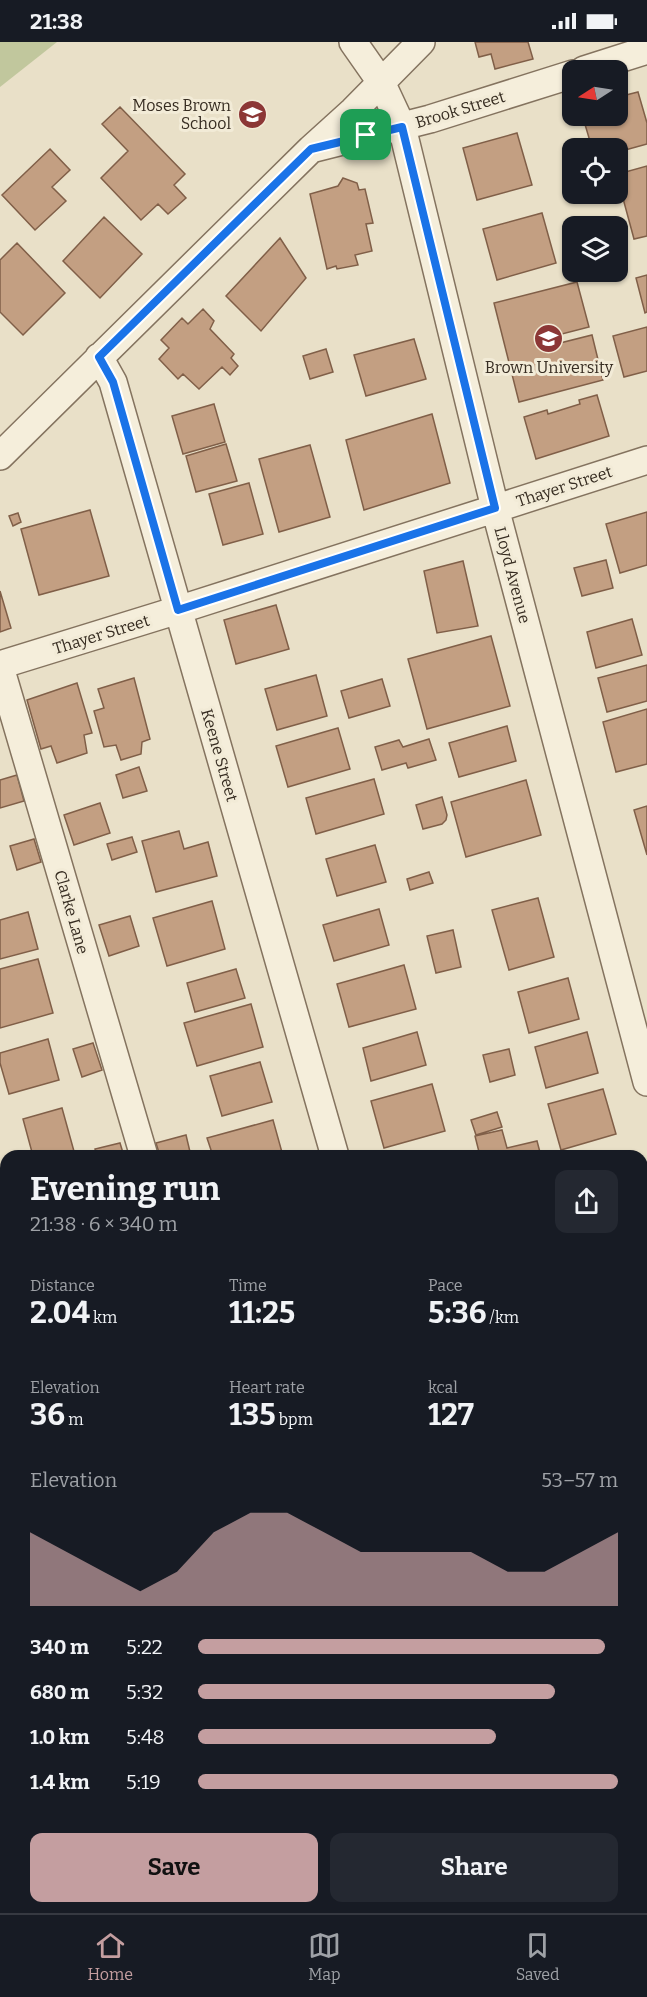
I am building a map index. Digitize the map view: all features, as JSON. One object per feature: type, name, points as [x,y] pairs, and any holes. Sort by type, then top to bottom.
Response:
[{"type":"street","name":"Lloyd Avenue","points":[[353,42],[381,82],[402,127],[495,508],[647,1082]]},
{"type":"street","points":[[0,456],[421,42]]},
{"type":"street","points":[[616,60],[647,50]]},
{"type":"street","name":"Brook Street","points":[[311,149],[402,127],[562,77]]},
{"type":"street","name":"Keene Street","points":[[99,357],[113,382],[333,1150]]},
{"type":"street","name":"Thayer Street","points":[[0,666],[647,460]]},
{"type":"street","name":"Clarke Lane","points":[[0,666],[142,1150]]},
{"type":"green space","points":[[0,42],[57,42],[0,87]]},
{"type":"building","points":[[475,42],[528,42],[533,59],[495,69],[491,54],[479,57]]},
{"type":"building","points":[[638,92],[647,123],[647,144],[628,149],[628,138],[589,138],[585,126],[628,126],[628,94]]},
{"type":"building","points":[[120,107],[185,174],[174,185],[186,198],[168,214],[158,204],[141,220],[101,178],[128,151],[102,124]]},
{"type":"building","points":[[517,133],[532,185],[477,200],[463,148]]},
{"type":"building","points":[[50,149],[70,170],[52,187],[66,201],[35,230],[2,195]]},
{"type":"building","points":[[647,166],[647,236],[634,239],[625,204],[628,204],[628,171]]},
{"type":"building","points":[[343,178],[357,183],[359,190],[365,189],[373,223],[366,224],[372,251],[355,255],[358,265],[337,269],[336,266],[327,269],[310,194],[338,186]]},
{"type":"building","points":[[542,213],[556,263],[497,280],[483,229]]},
{"type":"building","points":[[104,217],[142,254],[100,298],[63,261]]},
{"type":"building","points":[[280,238],[306,278],[261,331],[226,296]]},
{"type":"building","points":[[17,243],[65,293],[23,335],[0,312],[0,260]]},
{"type":"building","points":[[647,275],[647,312],[645,313],[636,278]]},
{"type":"building","name":"Brown University","points":[[577,282],[589,327],[550,337],[552,345],[592,335],[603,380],[519,402],[494,303]]},
{"type":"building","points":[[203,309],[214,321],[210,329],[234,354],[231,358],[238,366],[230,375],[222,367],[199,389],[183,374],[178,379],[159,359],[169,348],[161,340],[182,318],[188,324]]},
{"type":"building","points":[[647,327],[647,371],[624,377],[613,336]]},
{"type":"building","points":[[414,339],[426,379],[366,396],[354,355]]},
{"type":"building","points":[[326,349],[333,372],[310,379],[303,356]]},
{"type":"building","points":[[597,395],[609,436],[536,459],[524,417],[547,410],[548,414],[580,404],[579,400]]},
{"type":"building","points":[[214,404],[225,442],[183,454],[172,416]]},
{"type":"building","points":[[432,414],[450,483],[364,510],[346,440]]},
{"type":"building","points":[[226,444],[237,481],[196,492],[186,456]]},
{"type":"building","points":[[310,445],[330,517],[279,532],[259,459]]},
{"type":"building","points":[[249,483],[263,534],[223,545],[209,494]]},
{"type":"building","points":[[90,510],[109,576],[39,595],[21,529]]},
{"type":"building","points":[[647,512],[647,565],[620,573],[606,524]]},
{"type":"building","points":[[18,513],[21,522],[13,526],[9,516]]},
{"type":"building","points":[[606,560],[613,588],[582,596],[574,568]]},
{"type":"building","points":[[463,561],[478,626],[437,633],[424,571]]},
{"type":"building","points":[[0,591],[11,628],[0,632]]},
{"type":"building","points":[[276,605],[289,649],[236,664],[224,620]]},
{"type":"building","points":[[632,619],[642,655],[596,668],[587,632]]},
{"type":"building","points":[[491,636],[510,706],[427,729],[408,659]]},
{"type":"building","points":[[647,665],[647,701],[607,712],[598,678]]},
{"type":"building","points":[[316,675],[327,716],[277,730],[265,689]]},
{"type":"building","points":[[134,678],[150,739],[142,742],[141,754],[121,760],[116,745],[104,747],[94,711],[104,708],[98,689]]},
{"type":"building","points":[[382,679],[390,706],[349,718],[341,691]]},
{"type":"building","points":[[77,683],[92,733],[84,735],[87,753],[57,763],[51,746],[41,749],[27,700]]},
{"type":"building","points":[[647,709],[647,764],[616,772],[603,722]]},
{"type":"building","points":[[507,726],[516,761],[459,777],[449,743]]},
{"type":"building","points":[[338,728],[350,769],[288,787],[276,746]]},
{"type":"building","points":[[429,739],[436,760],[408,768],[406,763],[382,770],[375,747],[399,740],[403,747]]},
{"type":"building","points":[[139,767],[147,791],[123,798],[116,775]]},
{"type":"building","points":[[17,775],[24,801],[0,808],[0,780]]},
{"type":"building","points":[[374,779],[384,814],[316,834],[306,798]]},
{"type":"building","points":[[526,780],[541,835],[466,857],[451,802]]},
{"type":"building","points":[[442,797],[447,815],[446,820],[442,824],[423,829],[416,805]]},
{"type":"building","points":[[100,803],[110,833],[74,845],[64,815]]},
{"type":"building","points":[[647,806],[647,855],[634,810]]},
{"type":"building","points":[[179,831],[184,849],[208,842],[217,876],[156,892],[142,841]]},
{"type":"building","points":[[132,837],[137,852],[112,860],[107,844]]},
{"type":"building","points":[[34,839],[41,862],[17,870],[10,846]]},
{"type":"building","points":[[375,845],[386,882],[337,896],[326,859]]},
{"type":"building","points":[[429,872],[433,883],[410,890],[407,879]]},
{"type":"building","points":[[538,898],[554,957],[509,970],[492,910]]},
{"type":"building","points":[[212,901],[225,949],[167,966],[153,918]]},
{"type":"building","points":[[379,909],[389,945],[334,961],[323,925]]},
{"type":"building","points":[[28,912],[38,949],[0,959],[0,920]]},
{"type":"building","points":[[130,916],[139,946],[109,956],[99,925]]},
{"type":"building","points":[[453,930],[461,967],[436,973],[427,936]]},
{"type":"building","points":[[38,959],[53,1013],[0,1028],[0,969]]},
{"type":"building","points":[[404,965],[416,1009],[349,1027],[337,984]]},
{"type":"building","points":[[236,969],[245,998],[195,1012],[187,983]]},
{"type":"building","points":[[568,978],[579,1019],[529,1033],[518,992]]},
{"type":"building","points":[[251,1004],[263,1047],[197,1066],[184,1023]]},
{"type":"building","points":[[417,1032],[426,1065],[371,1081],[363,1048]]},
{"type":"building","points":[[587,1032],[598,1073],[546,1088],[535,1047]]},
{"type":"building","points":[[48,1039],[59,1080],[9,1094],[0,1063],[0,1053]]},
{"type":"building","points":[[93,1043],[102,1070],[82,1077],[73,1049]]},
{"type":"building","points":[[509,1049],[515,1075],[490,1082],[483,1055]]},
{"type":"building","points":[[260,1062],[272,1102],[222,1116],[210,1076]]},
{"type":"building","points":[[432,1084],[445,1131],[384,1148],[371,1101]]},
{"type":"building","points":[[603,1089],[616,1134],[561,1150],[548,1104]]},
{"type":"building","points":[[62,1108],[74,1150],[31,1150],[23,1119]]},
{"type":"building","points":[[497,1112],[502,1127],[476,1135],[471,1120]]},
{"type":"building","points":[[273,1120],[281,1150],[211,1150],[207,1138]]},
{"type":"building","points":[[502,1130],[507,1148],[537,1141],[539,1150],[478,1150],[475,1136]]},
{"type":"building","points":[[186,1135],[190,1150],[158,1150],[156,1143]]},
{"type":"building","points":[[120,1143],[122,1150],[95,1150]]},
{"type":"place","name":"Moses Brown School","points":[[252,114]]},
{"type":"place","name":"Brown University","points":[[549,339]]},
{"type":"route","points":[[402,127],[495,508],[178,610],[113,382],[99,357],[311,149],[366,135],[402,127]]}]
